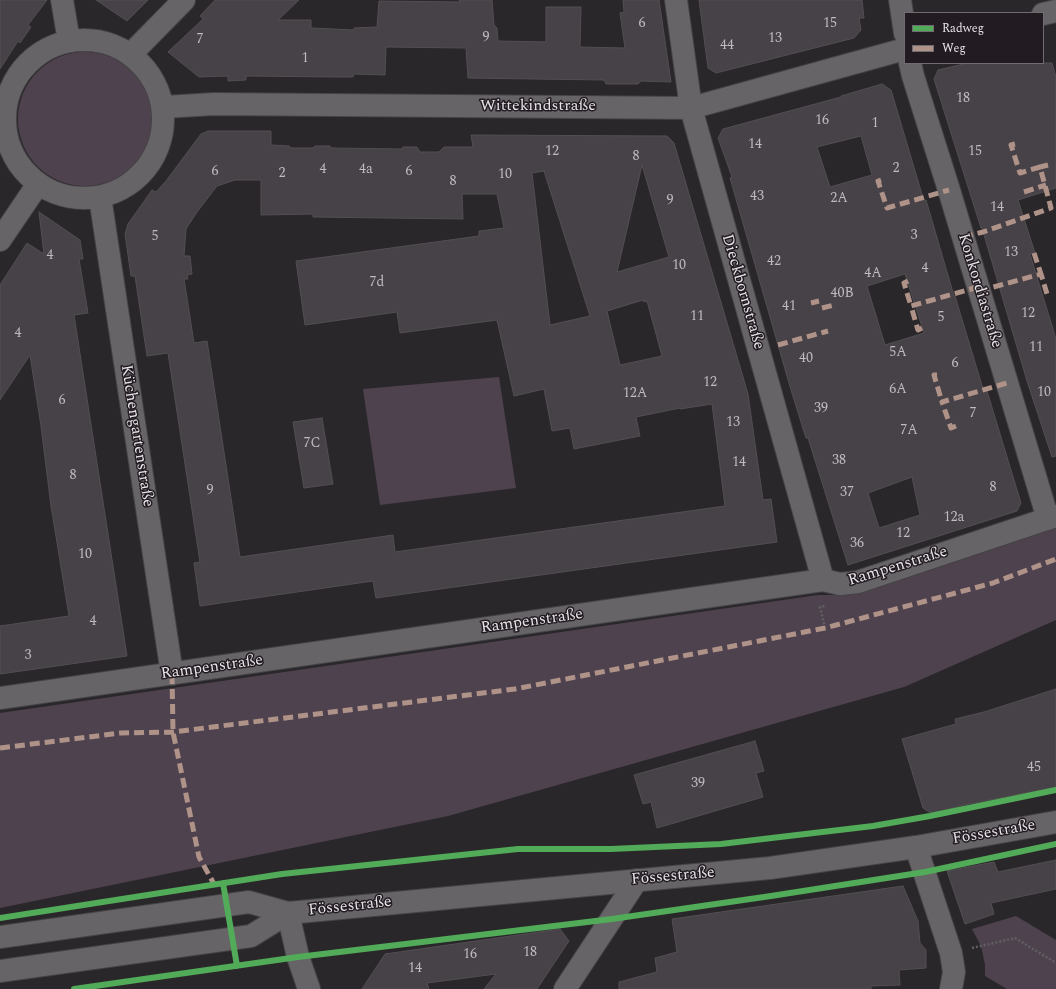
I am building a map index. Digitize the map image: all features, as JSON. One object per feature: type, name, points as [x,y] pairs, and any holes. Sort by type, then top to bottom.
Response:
[{"type":"street","points":[[62,0],[69,41]]},
{"type":"street","points":[[131,54],[184,0]]},
{"type":"street","name":"Dieckbornstraße","points":[[676,0],[690,108],[823,580]]},
{"type":"street","points":[[900,0],[904,26]]},
{"type":"street","points":[[1044,14],[1056,11]]},
{"type":"street","points":[[91,40],[112,44],[131,54],[146,68],[158,86],[164,107],[164,131],[156,154],[142,174],[123,189],[100,198],[79,199],[57,194],[38,184],[22,169],[11,152],[3,132],[6,105],[19,73],[33,59],[50,47],[69,41],[91,40]]},
{"type":"street","name":"Wittekindstraße","points":[[164,107],[214,104],[690,108],[904,49]]},
{"type":"street","name":"Konkordiastraße","points":[[910,64],[1052,517]]},
{"type":"street","points":[[0,240],[38,184]]},
{"type":"street","name":"Küchengartenstraße","points":[[100,198],[172,674]]},
{"type":"street","name":"Rampenstraße","points":[[0,698],[823,580],[840,584],[858,582],[1052,517]]},
{"type":"street","name":"Fössestraße","points":[[0,937],[249,902],[288,913],[770,868],[916,847],[1056,822]]},
{"type":"street","points":[[916,847],[950,953],[954,972],[951,989]]},
{"type":"street","points":[[565,989],[637,880]]},
{"type":"street","points":[[288,913],[298,957],[309,989]]},
{"type":"street","name":"Fössestraße","points":[[0,971],[251,936],[288,913]]},
{"type":"path","points":[[950,953],[1015,938],[1056,963]]},
{"type":"shaded area","points":[[85,52],[110,57],[132,72],[147,94],[152,119],[147,144],[132,166],[110,181],[85,186],[60,181],[38,166],[23,144],[18,119],[23,94],[38,72],[60,57]]},
{"type":"shaded area","points":[[499,377],[516,488],[380,505],[363,389]]},
{"type":"shaded area","points":[[1056,526],[1056,620],[904,687],[448,816],[0,908],[0,713],[818,595],[839,595],[862,592]]},
{"type":"shaded area","points":[[1016,916],[1056,940],[1056,989],[1007,989],[985,976],[985,965],[981,946],[972,929]]},
{"type":"building","points":[[0,0],[47,0],[28,25],[31,27],[20,43],[18,41],[0,69]]},
{"type":"building","points":[[96,0],[148,0],[127,21]]},
{"type":"building","points":[[215,0],[299,0],[278,20],[311,20],[311,28],[354,30],[354,28],[377,27],[379,1],[460,2],[459,0],[492,0],[494,25],[497,28],[498,41],[546,42],[546,7],[581,7],[580,47],[625,48],[620,13],[624,12],[623,0],[659,0],[671,82],[641,81],[638,84],[606,84],[604,80],[468,78],[466,48],[386,47],[385,75],[354,74],[353,77],[246,76],[246,80],[228,81],[228,76],[199,77],[168,52],[203,19],[200,16]]},
{"type":"building","points":[[699,0],[862,0],[864,18],[859,18],[861,30],[854,38],[716,73],[708,68]]},
{"type":"building","points":[[1052,63],[1056,77],[1056,188],[1018,200],[1035,253],[1030,254],[1056,339],[1056,456],[1052,457],[1027,381],[982,228],[934,79],[938,70],[964,64]]},
{"type":"building","points":[[882,84],[891,90],[984,392],[987,391],[1021,503],[1017,511],[848,565],[808,438],[806,438],[791,390],[730,178],[732,177],[718,138],[723,129]],"holes":[[[861,136],[872,175],[830,187],[817,147]],[[905,274],[924,333],[885,345],[867,286]],[[912,477],[920,515],[879,528],[868,493]]]},
{"type":"building","points":[[208,131],[271,131],[271,145],[289,146],[291,148],[330,146],[331,148],[402,149],[403,147],[417,147],[420,152],[439,152],[444,147],[473,147],[471,135],[667,136],[674,143],[748,394],[763,500],[771,499],[777,542],[376,598],[373,581],[200,606],[194,563],[200,562],[168,353],[147,356],[135,276],[131,276],[125,234],[128,224],[152,190],[156,192],[166,181],[201,134]],"holes":[[[642,165],[669,257],[617,272]],[[544,171],[590,316],[550,325],[532,173]],[[235,180],[261,180],[261,215],[313,214],[313,217],[463,219],[462,194],[497,194],[504,228],[479,231],[479,236],[296,261],[305,325],[397,312],[400,333],[497,320],[514,396],[544,389],[552,431],[570,428],[574,449],[640,436],[636,417],[680,408],[712,404],[725,506],[395,552],[393,535],[240,557],[207,341],[194,343],[184,279],[188,279],[187,275],[192,274],[190,256],[184,256],[186,229],[217,186]],[[643,300],[644,302],[647,301],[662,356],[620,365],[607,311]]]},
{"type":"building","points":[[39,212],[80,240],[83,259],[79,259],[88,313],[74,315],[127,656],[0,674],[0,626],[69,616],[51,506],[30,355],[0,400],[0,285],[27,243],[44,254]]},
{"type":"building","points":[[322,418],[333,484],[304,488],[293,422]]},
{"type":"building","points":[[1056,689],[1056,787],[964,805],[932,814],[923,808],[902,739],[956,724],[955,719],[984,712]]},
{"type":"building","points":[[755,741],[764,771],[756,773],[763,797],[657,828],[651,802],[643,804],[634,775]]},
{"type":"building","points":[[1056,860],[1056,889],[991,903],[994,914],[965,924],[947,871],[994,862],[998,872]]},
{"type":"building","points":[[903,886],[918,921],[920,943],[926,950],[926,968],[899,970],[900,985],[871,986],[871,989],[619,989],[619,982],[657,972],[655,958],[677,952],[672,919]]},
{"type":"building","points":[[560,929],[569,941],[537,989],[484,989],[496,974],[427,983],[429,989],[362,989],[385,954]]},
{"type":"marked path","points":[[1015,144],[1011,145],[1020,173],[1040,167]]},
{"type":"marked path","points":[[963,237],[983,232],[1051,208],[1040,167],[1048,165]]},
{"type":"marked path","points":[[881,180],[878,181],[887,208],[949,190]]},
{"type":"marked path","points":[[1024,192],[1046,185]]},
{"type":"marked path","points":[[1034,253],[1041,274]]},
{"type":"marked path","points":[[979,291],[1041,274],[1047,294]]},
{"type":"marked path","points":[[908,281],[904,283],[911,306]]},
{"type":"marked path","points":[[922,328],[918,330],[911,306],[978,287]]},
{"type":"marked path","points":[[811,303],[819,301]]},
{"type":"marked path","points":[[822,308],[834,305]]},
{"type":"marked path","points":[[778,345],[828,331]]},
{"type":"marked path","points":[[937,375],[934,375],[942,402]]},
{"type":"marked path","points":[[956,426],[951,428],[942,402],[1007,383]]},
{"type":"marked path","points":[[0,748],[121,733],[173,732],[515,689],[825,628],[993,583],[1056,559]]},
{"type":"marked path","points":[[172,674],[173,732],[199,857],[214,884]]},
{"type":"cycle path","points":[[0,918],[282,874],[518,849],[611,849],[721,844],[873,826],[1056,790]]},
{"type":"cycle path","points":[[74,989],[298,957],[612,919],[771,896],[925,872],[1056,844]]},
{"type":"cycle path","points":[[223,883],[237,966]]}]
